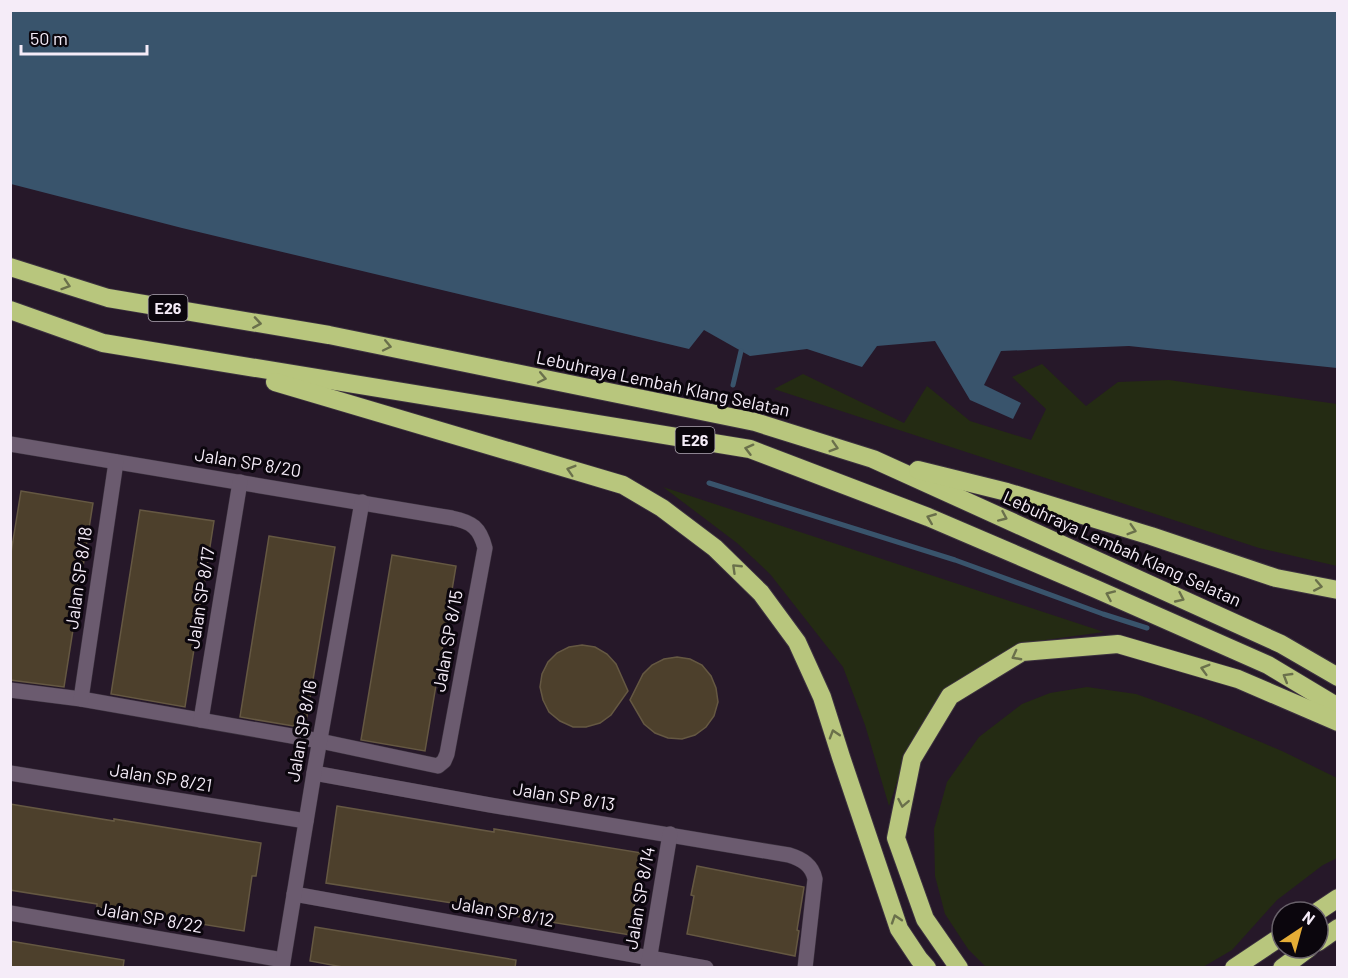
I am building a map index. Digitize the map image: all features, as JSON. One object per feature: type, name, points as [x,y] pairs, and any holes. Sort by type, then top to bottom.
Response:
[{"type":"highway","name":"Lebuhraya Lembah Klang Selatan","points":[[10,267],[108,298],[329,334],[754,422],[873,459],[1281,644],[1338,677]]},
{"type":"highway","name":"E26","points":[[10,310],[103,343],[750,448],[928,516],[1096,589],[1268,665],[1338,706]]},
{"type":"highway","points":[[205,361],[623,485],[662,508],[715,548],[761,593],[797,642],[822,696],[899,929],[927,968]]},
{"type":"highway","points":[[873,459],[1007,492],[1151,536],[1276,578],[1338,590]]},
{"type":"highway","points":[[959,968],[925,919],[896,838],[912,759],[950,696],[1022,652],[1118,644],[1238,679],[1338,722]]},
{"type":"highway","points":[[1234,968],[1270,944]]},
{"type":"street","name":"Jalan SP 8/20","points":[[10,444],[459,519],[476,528]]},
{"type":"street","name":"Jalan SP 8/18","points":[[81,699],[116,462]]},
{"type":"street","name":"Jalan SP 8/17","points":[[201,720],[240,482]]},
{"type":"street","name":"Jalan SP 8/16","points":[[282,964],[362,502]]},
{"type":"street","name":"Jalan SP 8/15","points":[[320,741],[438,766],[444,761],[485,548],[483,539],[476,528]]},
{"type":"street","points":[[10,690],[81,699],[320,741]]},
{"type":"street","name":"Jalan SP 8/21","points":[[10,773],[306,821]]},
{"type":"street","name":"Jalan SP 8/13","points":[[314,773],[789,855],[801,859],[807,863],[815,879],[805,968]]},
{"type":"street","name":"Jalan SP 8/14","points":[[648,963],[670,834]]},
{"type":"street","name":"Jalan SP 8/12","points":[[294,894],[648,963],[706,968]]},
{"type":"street","name":"Jalan SP 8/22","points":[[10,914],[282,964]]},
{"type":"green space","points":[[1042,364],[1086,406],[1118,382],[1169,380],[1337,404],[1337,566],[1259,548],[774,389],[803,374],[904,423],[927,386],[970,421],[1031,440],[1046,409],[1012,377]]},
{"type":"green space","points":[[663,487],[1104,632],[1023,643],[944,690],[906,755],[889,806],[865,725],[843,667],[770,574],[737,543]]},
{"type":"green space","points":[[1087,687],[1136,694],[1201,717],[1282,751],[1337,778],[1337,858],[1323,865],[1277,900],[1270,900],[1270,908],[1232,950],[1203,967],[986,967],[968,949],[945,914],[935,876],[934,829],[947,782],[979,737],[1022,704],[1050,693]]},
{"type":"water","points":[[10,11],[1337,11],[1337,368],[1129,346],[1001,351],[984,385],[1021,403],[1013,419],[970,400],[935,341],[877,346],[862,367],[807,349],[750,356],[704,330],[689,349],[182,228],[11,184]]},
{"type":"building","points":[[21,491],[93,503],[64,687],[10,680],[10,559]]},
{"type":"building","points":[[140,510],[214,521],[185,707],[111,694]]},
{"type":"building","points":[[269,536],[335,547],[305,728],[240,717]]},
{"type":"building","points":[[392,555],[456,566],[425,751],[361,740]]},
{"type":"building","points":[[582,645],[595,647],[607,654],[616,664],[628,691],[611,715],[600,723],[586,727],[573,727],[560,721],[549,712],[540,687],[542,674],[548,662],[557,653],[569,647]]},
{"type":"building","points":[[677,657],[690,659],[702,665],[711,676],[718,702],[714,716],[706,727],[695,735],[682,739],[668,738],[655,733],[644,724],[630,700],[643,674],[652,665],[664,659]]},
{"type":"building","points":[[10,804],[261,843],[256,876],[252,876],[244,931],[10,890]]},
{"type":"building","points":[[337,806],[642,853],[630,935],[483,911],[484,908],[326,883]]},
{"type":"building","points":[[697,866],[804,887],[795,956],[687,934]]},
{"type":"building","points":[[315,927],[516,960],[515,968],[348,968],[310,961]]},
{"type":"building","points":[[10,941],[124,960],[123,968],[10,968]]},
{"type":"waterway","points":[[733,385],[741,351]]},
{"type":"waterway","points":[[709,483],[955,560],[1147,628]]}]
